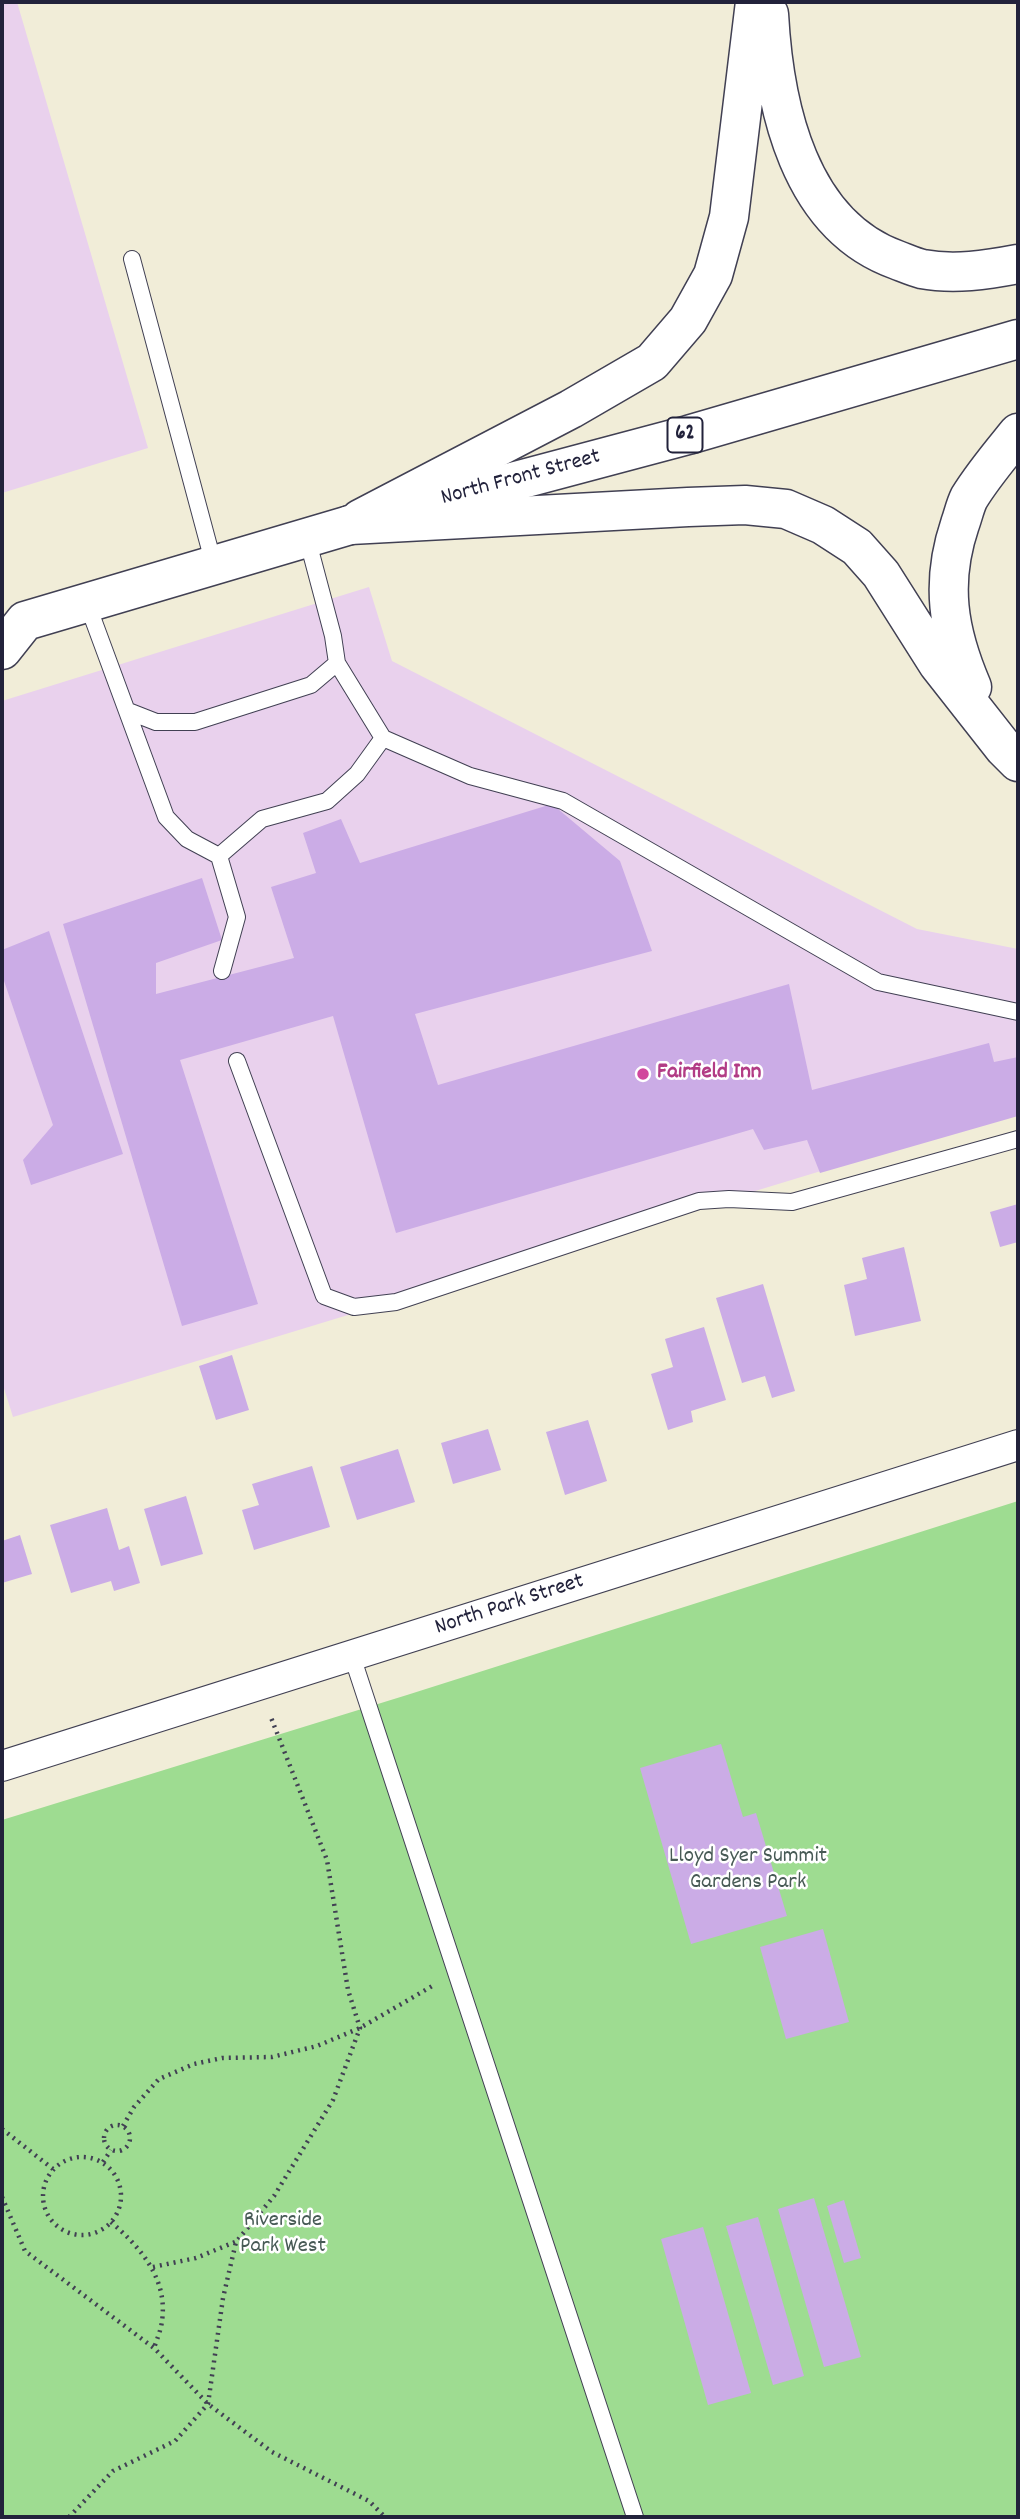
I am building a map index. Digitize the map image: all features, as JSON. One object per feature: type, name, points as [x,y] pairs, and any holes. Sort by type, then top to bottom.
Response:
[{"type":"main road","points":[[349,525],[571,409],[652,362],[688,320],[713,275],[729,217],[755,2]]},
{"type":"main road","points":[[768,2],[771,46],[784,115],[796,156],[817,197],[849,234],[884,256],[921,269],[962,272],[1018,264]]},
{"type":"main road","name":"North Front Street","points":[[9,626],[349,525],[688,435],[1018,339]]},
{"type":"main road","points":[[1011,755],[972,687],[956,649],[949,616],[947,578],[955,538],[968,500],[1018,433]]},
{"type":"main road","points":[[349,525],[688,507],[745,505],[786,509],[823,525],[857,547],[881,574],[938,664],[1011,755]]},
{"type":"street","name":"North Park Street","points":[[2,1766],[1018,1445]]},
{"type":"lane","points":[[132,259],[214,565]]},
{"type":"lane","points":[[307,538],[337,663],[383,738],[470,776],[563,801],[878,982],[1018,1012]]},
{"type":"lane","points":[[86,603],[166,817],[187,839],[219,856],[237,917],[222,971]]},
{"type":"lane","points":[[128,711],[156,722],[195,722],[311,685],[337,663]]},
{"type":"lane","points":[[219,856],[262,818],[327,801],[357,774],[383,738]]},
{"type":"lane","points":[[237,1061],[324,1296],[354,1307],[396,1302],[699,1201],[729,1199],[792,1202],[1018,1139]]},
{"type":"lane","points":[[352,1656],[635,2517]]},
{"type":"path","points":[[69,2517],[113,2471],[175,2441],[208,2404],[223,2298],[236,2242],[274,2196],[333,2101],[360,2028],[348,1990],[327,1860],[258,1685]]},
{"type":"path","points":[[123,2126],[134,2107],[159,2079],[194,2064],[222,2057],[272,2057],[317,2046],[360,2028],[457,1974]]},
{"type":"path","points":[[114,2126],[123,2126],[129,2133],[130,2143],[124,2150],[111,2150],[105,2143],[105,2134],[114,2126]]},
{"type":"path","points":[[2,2129],[53,2169]]},
{"type":"path","points":[[103,2162],[111,2150]]},
{"type":"path","points":[[90,2157],[103,2162],[113,2171],[119,2183],[121,2197],[111,2222],[88,2235],[75,2234],[60,2228],[51,2220],[45,2208],[43,2194],[46,2180],[53,2169],[64,2161],[90,2157]]},
{"type":"path","points":[[2,2197],[25,2251],[154,2348],[208,2404],[272,2452],[369,2501],[385,2517]]},
{"type":"path","points":[[111,2222],[134,2241],[153,2267],[161,2293],[162,2321],[154,2348]]},
{"type":"path","points":[[153,2267],[196,2258],[236,2242]]},
{"type":"shaded area","points":[[2,2],[17,2],[148,448],[2,493]]},
{"type":"shaded area","points":[[369,587],[392,661],[917,929],[1018,949],[1018,1111],[13,1417],[2,1382],[2,701]]},
{"type":"green space","points":[[1018,1501],[1018,2517],[2,2517],[2,1820]]},
{"type":"building","name":"Fairfield Inn","points":[[552,804],[620,861],[652,951],[415,1014],[438,1085],[789,984],[812,1090],[989,1043],[994,1062],[1018,1057],[1018,1116],[820,1173],[807,1140],[764,1150],[753,1129],[396,1233],[333,1016],[180,1060],[258,1304],[182,1326],[63,924],[202,878],[222,940],[156,963],[156,994],[294,958],[271,887],[316,873],[303,833],[341,819],[360,863]]},
{"type":"building","points":[[49,931],[123,1154],[31,1185],[23,1160],[53,1125],[2,975],[2,950]]},
{"type":"building","points":[[1018,1204],[1018,1242],[1000,1247],[990,1212]]},
{"type":"building","points":[[904,1247],[921,1321],[855,1336],[844,1285],[867,1279],[862,1258]]},
{"type":"building","points":[[763,1284],[795,1391],[772,1398],[765,1376],[742,1383],[716,1298]]},
{"type":"building","points":[[704,1327],[726,1400],[691,1411],[693,1422],[668,1430],[651,1374],[673,1367],[665,1339]]},
{"type":"building","points":[[232,1355],[249,1410],[216,1420],[199,1366]]},
{"type":"building","points":[[588,1420],[607,1481],[565,1495],[546,1432]]},
{"type":"building","points":[[488,1429],[501,1470],[453,1484],[441,1443]]},
{"type":"building","points":[[398,1449],[415,1502],[357,1520],[340,1467]]},
{"type":"building","points":[[312,1466],[330,1527],[254,1550],[242,1510],[259,1505],[252,1484]]},
{"type":"building","points":[[186,1496],[203,1554],[161,1566],[144,1509]]},
{"type":"building","points":[[107,1508],[119,1550],[129,1546],[140,1583],[114,1591],[111,1581],[71,1593],[50,1525]]},
{"type":"building","points":[[20,1535],[32,1574],[2,1583],[2,1541]]},
{"type":"building","points":[[721,1744],[743,1817],[756,1813],[787,1916],[691,1944],[640,1768]]},
{"type":"building","points":[[823,1929],[849,2022],[786,2039],[760,1947]]},
{"type":"building","points":[[814,2198],[861,2357],[824,2367],[778,2209]]},
{"type":"building","points":[[844,2200],[861,2258],[844,2263],[827,2206]]},
{"type":"building","points":[[758,2217],[804,2376],[773,2385],[726,2226]]},
{"type":"building","points":[[703,2227],[751,2393],[708,2405],[661,2239]]},
{"type":"place","name":"Fairfield Inn","points":[[643,1074]]},
{"type":"park label","name":"Lloyd Syer Summit Gardens Park","points":[[748,1871]]},
{"type":"park label","name":"Riverside Park West","points":[[283,2235]]}]
